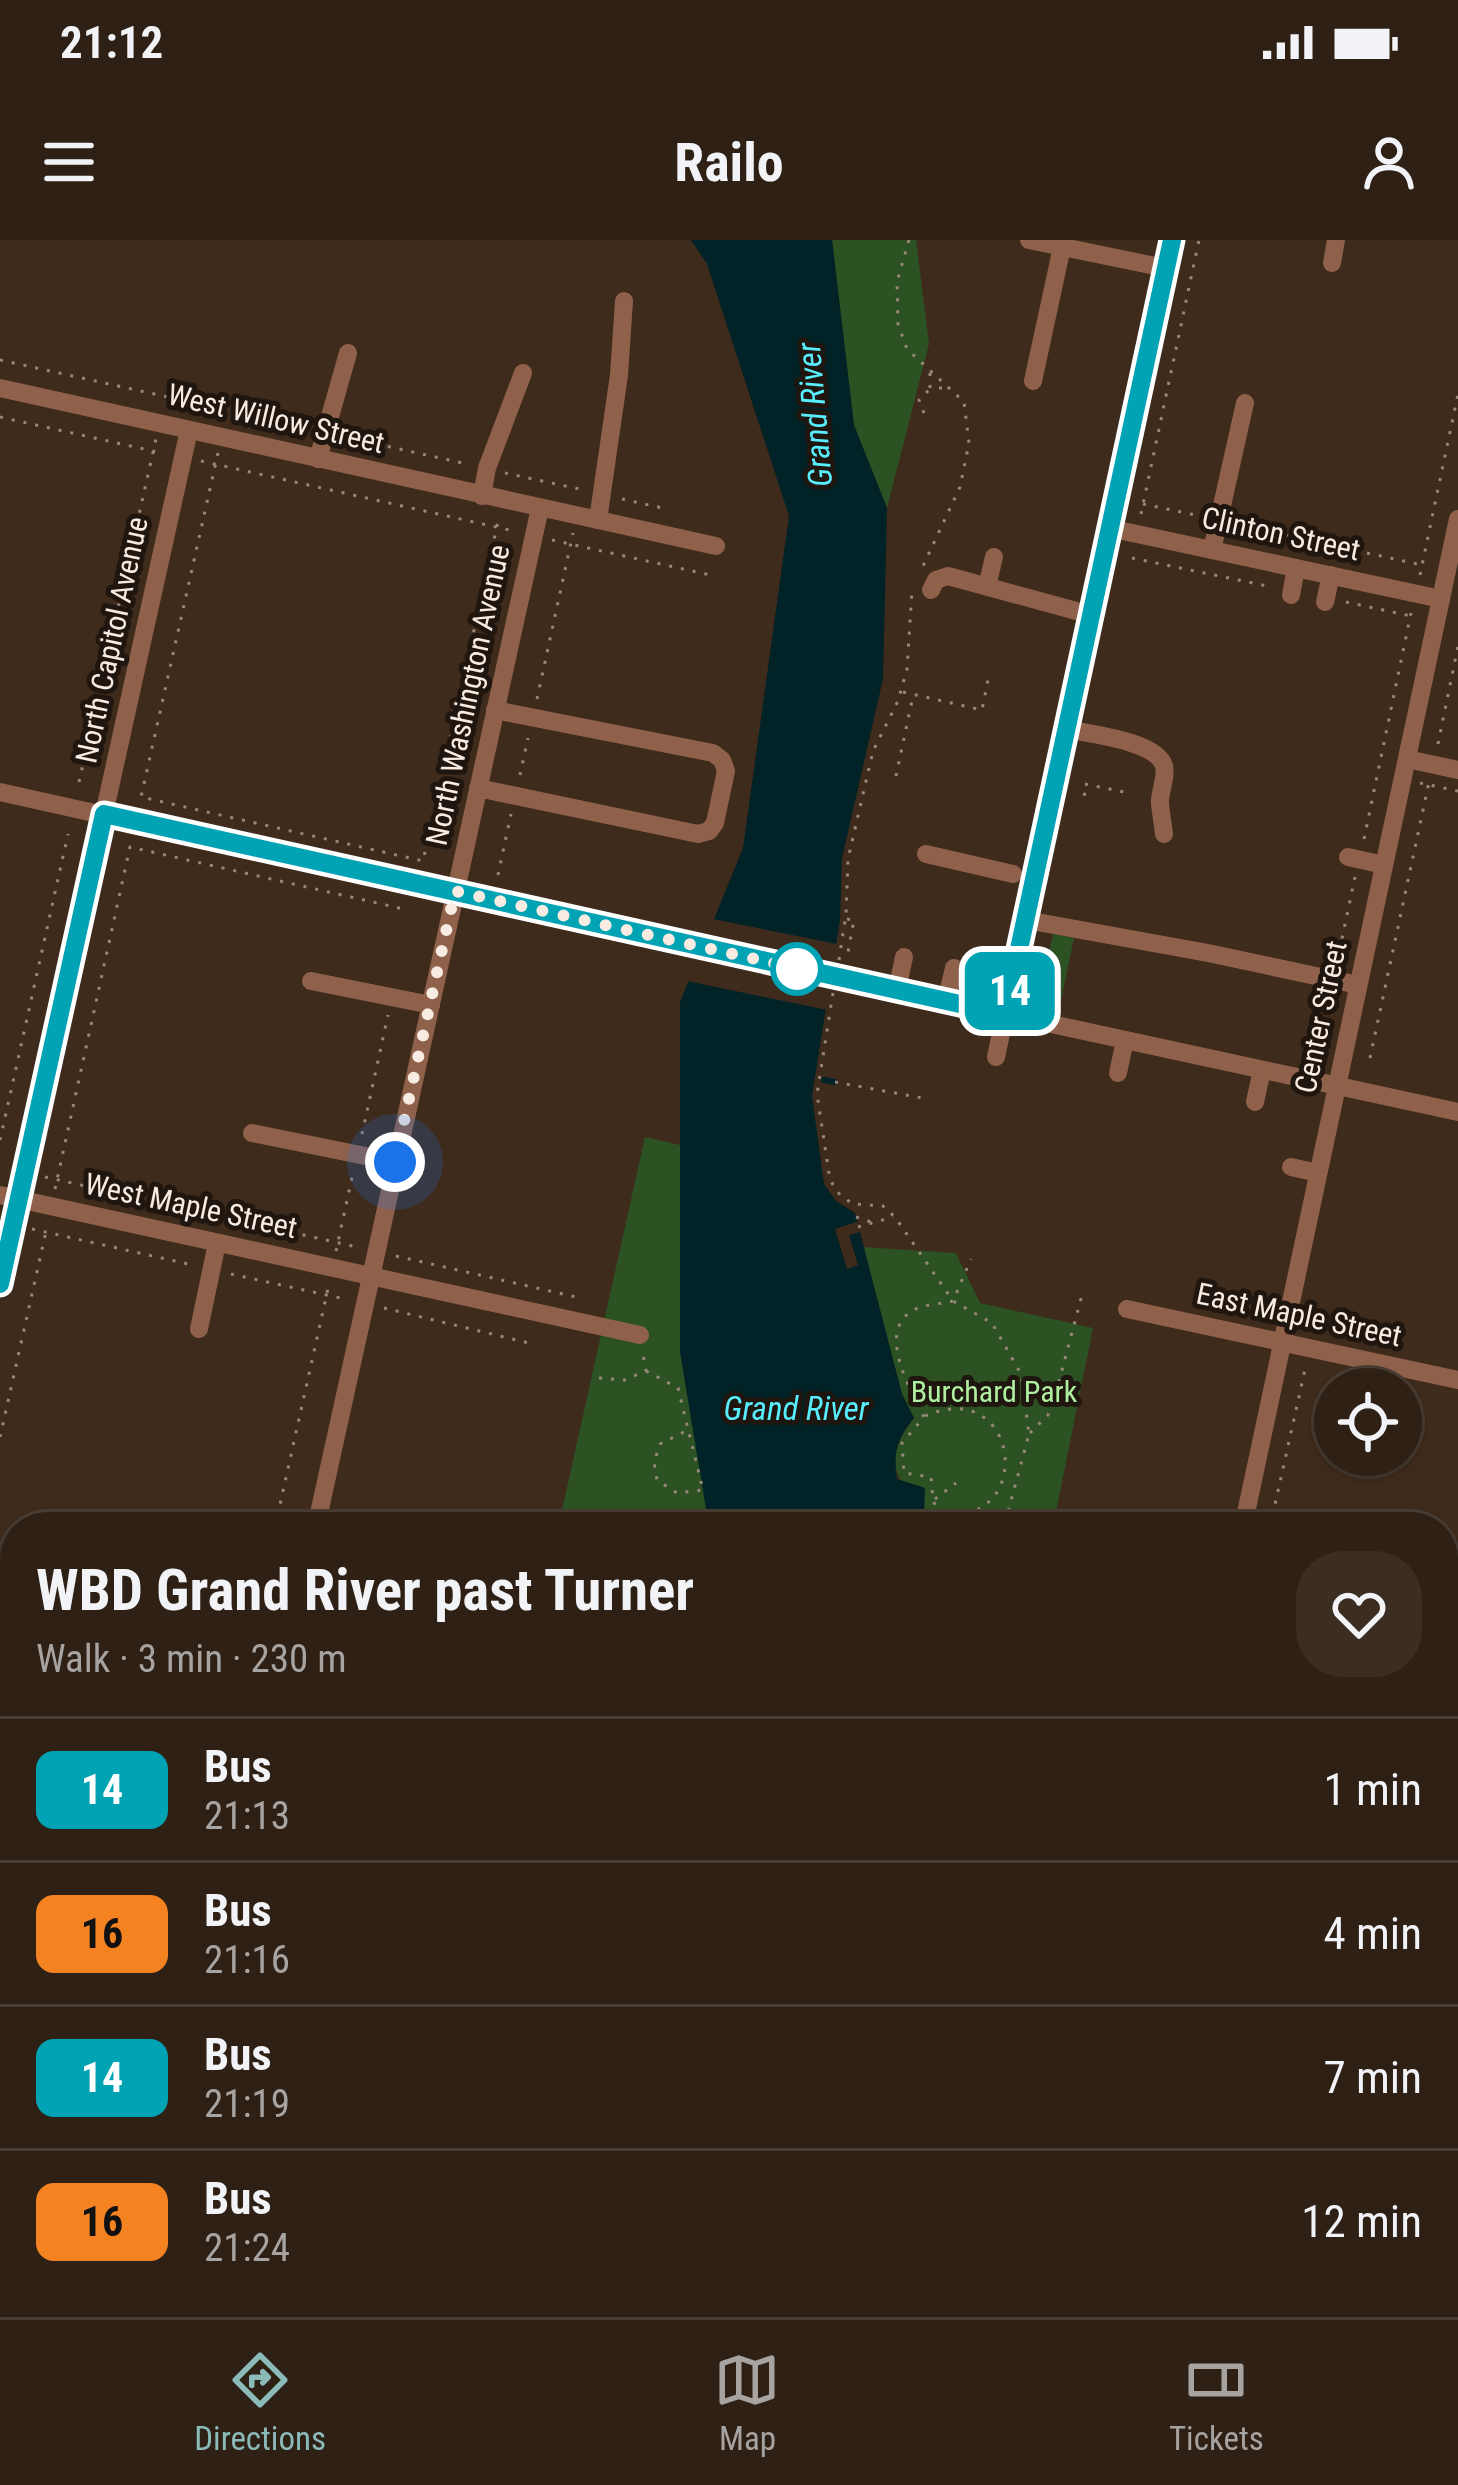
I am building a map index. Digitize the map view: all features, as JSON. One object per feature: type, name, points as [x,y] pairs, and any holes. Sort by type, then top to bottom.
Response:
[{"type":"street","points":[[1029,240],[1165,268]]},
{"type":"street","points":[[996,1057],[1172,240]]},
{"type":"street","points":[[1332,263],[1336,240]]},
{"type":"street","points":[[1033,381],[1062,247]]},
{"type":"street","points":[[598,520],[619,375],[624,301]]},
{"type":"street","points":[[318,459],[348,352]]},
{"type":"street","points":[[482,496],[487,468],[523,373]]},
{"type":"street","name":"West Willow Street","points":[[0,388],[716,546]]},
{"type":"street","points":[[1212,550],[1245,404]]},
{"type":"street","name":"North Capitol Avenue","points":[[0,1284],[13,1225],[9,1197],[25,1172],[189,430]]},
{"type":"street","name":"North Washington Avenue","points":[[319,1512],[540,508]]},
{"type":"street","name":"Center Street","points":[[1246,1512],[1458,519]]},
{"type":"street","name":"Clinton Street","points":[[1109,528],[1441,599]]},
{"type":"street","points":[[987,586],[994,556]]},
{"type":"street","points":[[1291,593],[1296,568]]},
{"type":"street","points":[[922,588],[948,575],[1091,615]]},
{"type":"street","points":[[1326,600],[1331,575]]},
{"type":"street","points":[[478,788],[698,835],[716,823],[726,771],[713,753],[495,710]]},
{"type":"street","points":[[1066,729],[1143,746],[1155,753],[1165,770],[1160,800],[1164,834]]},
{"type":"street","points":[[1407,759],[1458,770]]},
{"type":"street","points":[[0,792],[1458,1112]]},
{"type":"street","points":[[926,854],[1013,874]]},
{"type":"street","points":[[1353,859],[1384,865]]},
{"type":"street","points":[[1026,920],[1358,985]]},
{"type":"street","points":[[890,989],[904,957]]},
{"type":"street","points":[[946,1001],[954,968]]},
{"type":"street","points":[[311,981],[431,1005]]},
{"type":"street","points":[[1118,1073],[1125,1040]]},
{"type":"street","points":[[1255,1102],[1262,1070]]},
{"type":"street","points":[[251,1133],[395,1162]]},
{"type":"street","points":[[1291,1167],[1318,1173]]},
{"type":"street","name":"West Maple Street","points":[[9,1197],[370,1276]]},
{"type":"street","points":[[199,1329],[217,1243]]},
{"type":"street","points":[[370,1276],[640,1335]]},
{"type":"street","name":"East Maple Street","points":[[1127,1309],[1458,1380]]},
{"type":"path","points":[[909,240],[897,282],[898,325],[907,349],[964,402],[968,442],[960,487],[920,571]]},
{"type":"path","points":[[1140,517],[1199,240]]},
{"type":"path","points":[[925,412],[919,400],[930,388],[930,369]]},
{"type":"path","points":[[930,388],[950,388]]},
{"type":"path","points":[[1416,593],[1458,394]]},
{"type":"path","points":[[79,782],[165,397]]},
{"type":"path","points":[[228,410],[141,797],[423,861],[509,473]]},
{"type":"path","points":[[0,417],[716,576]]},
{"type":"path","points":[[498,875],[583,490]]},
{"type":"path","points":[[1143,503],[1422,565]]},
{"type":"path","points":[[1132,558],[1291,593]]},
{"type":"path","points":[[842,936],[848,859],[873,751],[902,692],[922,588]]},
{"type":"path","points":[[1320,1048],[1353,859],[1411,616],[1326,600]]},
{"type":"path","points":[[1370,1058],[1458,646]]},
{"type":"path","points":[[902,692],[982,710],[988,680]]},
{"type":"path","points":[[896,776],[913,694]]},
{"type":"path","points":[[1085,784],[1124,791]]},
{"type":"path","points":[[0,1140],[68,833]]},
{"type":"path","points":[[0,1437],[130,847],[408,910]]},
{"type":"path","points":[[845,918],[854,920],[848,952]]},
{"type":"path","points":[[829,1023],[817,1094],[830,1180],[840,1196],[853,1204],[883,1206],[895,1217],[953,1301],[992,1322],[1021,1373],[1028,1434],[1008,1512]]},
{"type":"path","points":[[835,1082],[928,1099]]},
{"type":"path","points":[[25,1172],[576,1297]]},
{"type":"path","points":[[856,1217],[873,1223]]},
{"type":"path","points":[[859,1227],[895,1217]]},
{"type":"path","points":[[13,1225],[533,1344]]},
{"type":"path","points":[[953,1301],[971,1259]]},
{"type":"path","points":[[1028,1434],[1048,1414],[1054,1400],[1082,1295]]},
{"type":"path","points":[[924,1417],[903,1378],[897,1345],[900,1324],[914,1310],[953,1301]]},
{"type":"path","points":[[640,1335],[646,1371]]},
{"type":"path","points":[[1273,1512],[1306,1364]]},
{"type":"path","points":[[599,1378],[624,1380],[646,1371]]},
{"type":"path","points":[[646,1371],[678,1388],[703,1490],[676,1492],[657,1480],[654,1462],[660,1444],[688,1430]]},
{"type":"path","points":[[938,1512],[931,1477],[904,1473],[902,1443],[924,1417],[940,1410],[971,1410],[997,1430],[1006,1455],[1004,1479],[995,1496],[970,1512]]},
{"type":"path","points":[[934,1500],[956,1483]]},
{"type":"green space","points":[[832,240],[916,240],[929,344],[887,508],[854,426]]},
{"type":"green space","points":[[1053,934],[1074,938],[1061,1001],[1042,985]]},
{"type":"green space","points":[[645,1137],[680,1145],[680,1352],[709,1512],[562,1512]]},
{"type":"green space","name":"Burchard Park","points":[[863,1247],[956,1253],[980,1303],[1093,1328],[1056,1512],[921,1512],[895,1464],[902,1436],[914,1418],[902,1394]]},
{"type":"water","name":"Grand River","points":[[691,240],[832,240],[854,425],[887,508],[883,679],[842,858],[840,920],[812,1096],[824,1184],[836,1201],[855,1213],[902,1394],[914,1418],[898,1446],[897,1479],[925,1488],[924,1512],[707,1512],[680,1352],[680,1002],[743,848],[789,516],[707,264]]},
{"type":"pier","points":[[708,918],[842,945],[832,1011],[682,980]]},
{"type":"pier","points":[[857,1222],[860,1232],[849,1235],[858,1265],[847,1269],[835,1229]]},
{"type":"waterway","points":[[824,1080],[835,1082]]},
{"type":"bus line","name":"14","points":[[0,1284],[104,814],[1005,1014],[1172,240]]},
{"type":"route","points":[[395,1162],[455,891],[797,969]]}]
